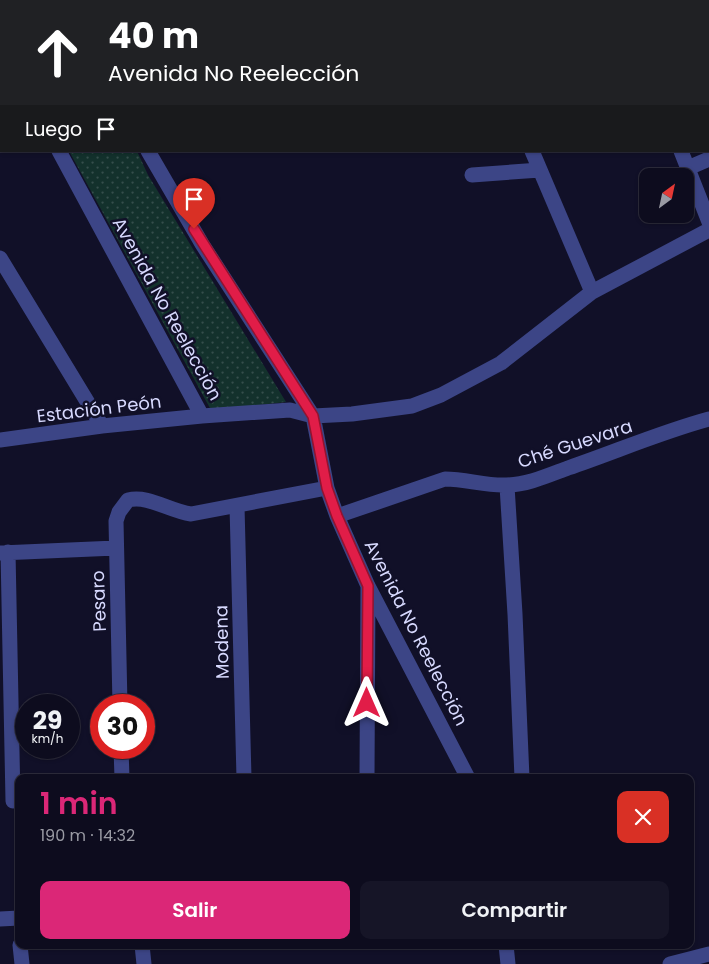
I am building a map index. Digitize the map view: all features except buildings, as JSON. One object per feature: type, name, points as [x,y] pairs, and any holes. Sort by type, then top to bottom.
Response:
[{"type":"street","name":"Avenida No Reelección","points":[[60,152],[202,416],[290,410],[313,416]]},
{"type":"street","name":"Avenida No Reelección","points":[[149,152],[202,244],[313,416],[327,488],[337,516],[368,586],[466,774]]},
{"type":"street","points":[[532,152],[592,292]]},
{"type":"street","points":[[681,152],[688,168],[709,159]]},
{"type":"street","points":[[472,174],[540,170]]},
{"type":"street","points":[[694,183],[709,222]]},
{"type":"street","points":[[313,416],[382,411],[412,406],[441,395],[501,363],[592,292],[709,230]]},
{"type":"street","points":[[0,258],[102,426]]},
{"type":"street","name":"Estación Peón","points":[[0,440],[102,426],[202,416]]},
{"type":"street","name":"Ché Guevara","points":[[337,516],[445,479],[460,479],[507,486],[535,480],[676,428],[709,419]]},
{"type":"street","points":[[507,486],[522,774]]},
{"type":"street","points":[[237,506],[327,488]]},
{"type":"street","name":"Pesaro","points":[[120,694],[116,548],[116,522],[119,512],[128,500],[138,497],[191,514],[237,506]]},
{"type":"street","name":"Modena","points":[[237,506],[244,774]]},
{"type":"street","points":[[11,801],[4,552],[116,548]]},
{"type":"street","points":[[367,774],[368,586]]},
{"type":"street","points":[[122,759],[122,774]]},
{"type":"street","points":[[0,919],[15,922]]},
{"type":"street","points":[[20,949],[22,964]]},
{"type":"street","points":[[142,949],[144,964]]},
{"type":"street","points":[[506,949],[508,964]]},
{"type":"street","points":[[670,964],[689,956],[709,954]]},
{"type":"green space","points":[[70,152],[137,152],[148,175],[286,402],[211,410]]},
{"type":"route","points":[[194,229],[313,416],[327,488],[337,516],[368,586],[367,703]]}]
